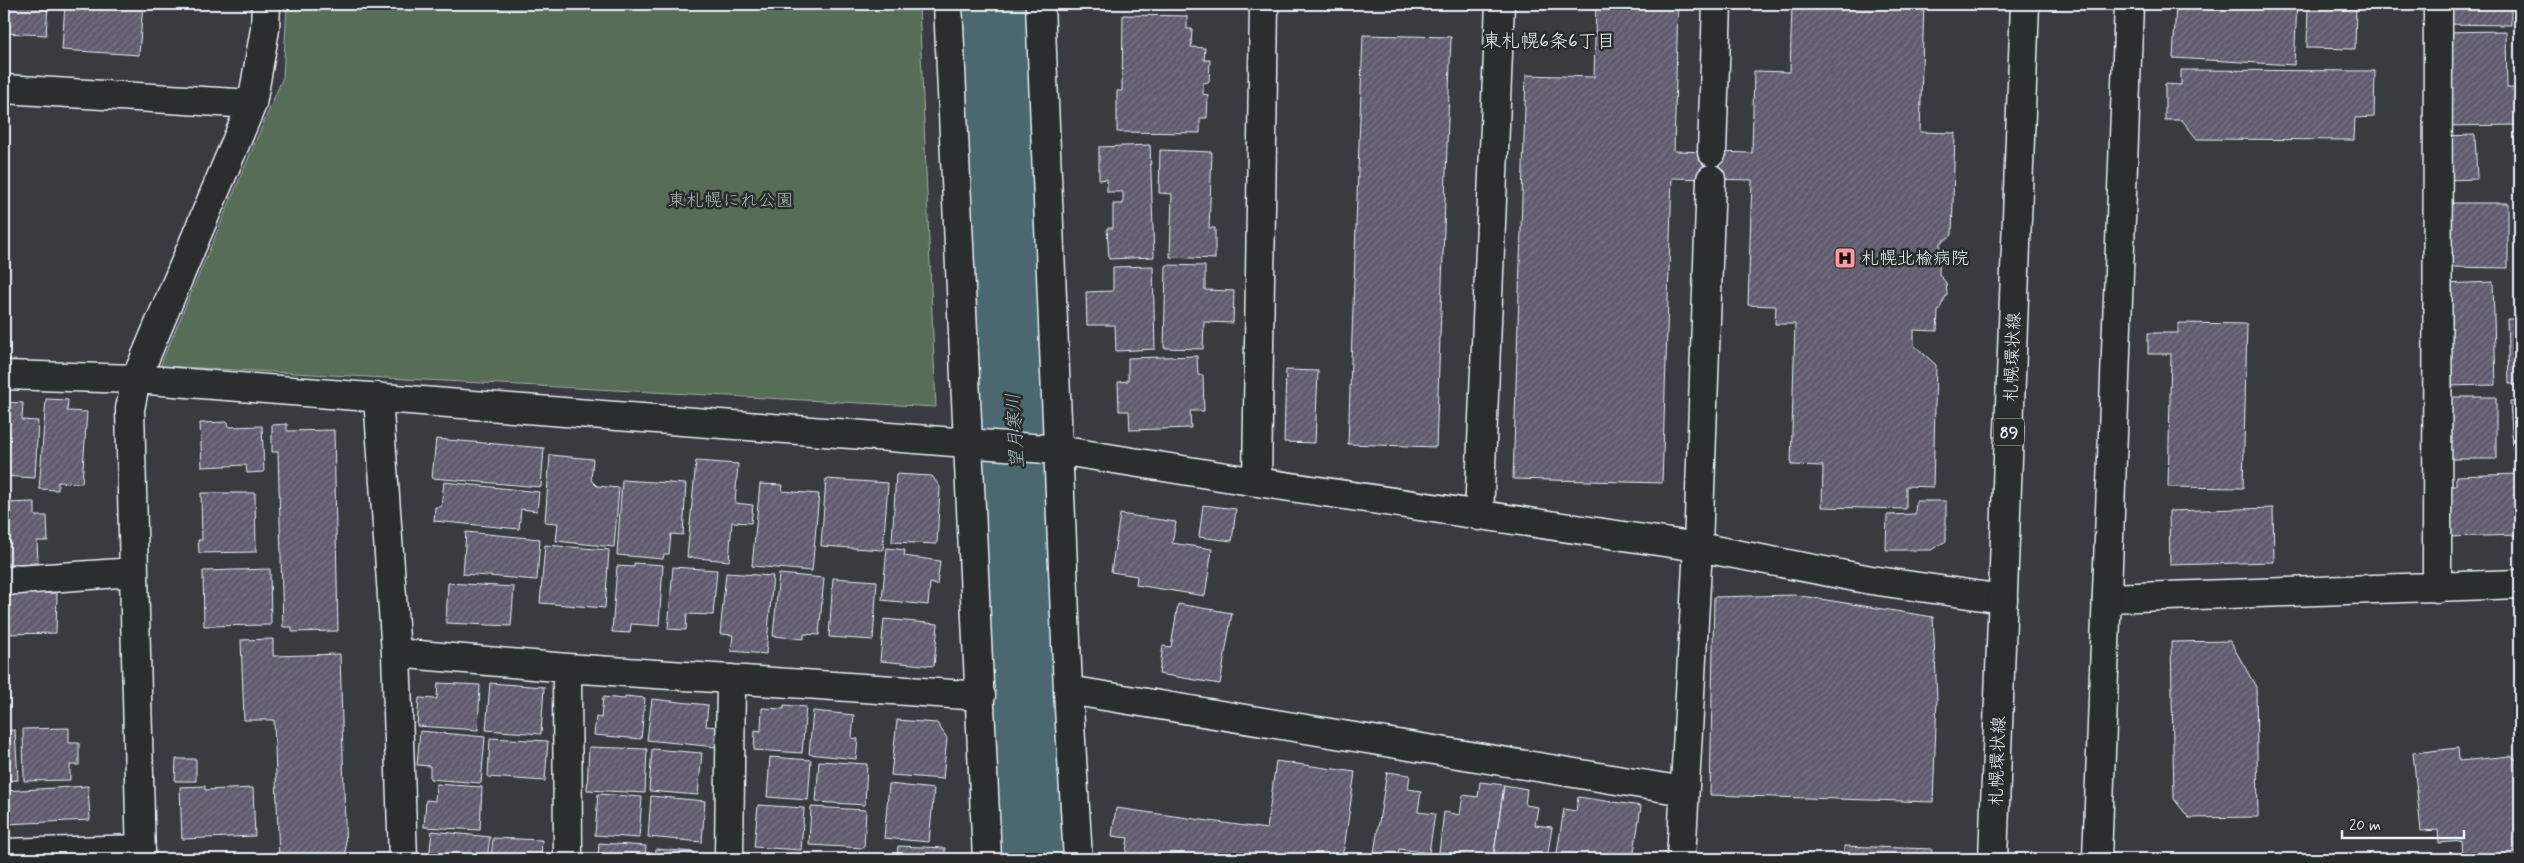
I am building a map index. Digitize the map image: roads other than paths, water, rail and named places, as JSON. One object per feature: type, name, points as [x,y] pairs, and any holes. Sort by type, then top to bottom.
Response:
[{"type":"street","points":[[4,853],[141,854],[130,409],[136,379],[252,104],[265,29],[266,4]]},
{"type":"street","points":[[948,4],[978,444],[980,696],[987,859]]},
{"type":"street","points":[[1040,4],[1050,449],[1068,690],[1078,859]]},
{"type":"street","points":[[1257,482],[1264,4]]},
{"type":"street","points":[[1479,516],[1500,4]]},
{"type":"street","points":[[1712,152],[1717,4]]},
{"type":"street","name":"札幌環状線","points":[[1992,859],[2025,4]]},
{"type":"street","points":[[2097,859],[2129,4]]},
{"type":"street","points":[[2437,588],[2438,4]]},
{"type":"street","points":[[4,89],[252,104]]},
{"type":"street","points":[[1681,859],[1698,547],[1711,179]]},
{"type":"street","points":[[4,375],[136,379],[1050,449],[1479,516],[1698,547],[1871,580],[2003,598]]},
{"type":"street","points":[[378,397],[396,653],[403,859]]},
{"type":"street","points":[[4,581],[134,572]]},
{"type":"street","points":[[2108,598],[2520,584]]},
{"type":"street","points":[[396,653],[567,668],[980,696]]},
{"type":"street","points":[[567,668],[568,859]]},
{"type":"street","points":[[729,859],[731,679]]},
{"type":"street","points":[[1068,690],[1684,791]]},
{"type":"waterway","name":"望月寒川","points":[[994,4],[1033,859]]},
{"type":"place","name":"札幌北楡病院","points":[[1845,258]]},
{"type":"district","name":"東札幌6条6丁目","points":[[1549,40]]},
{"type":"park label","name":"東札幌にれ公園","points":[[731,200]]}]
